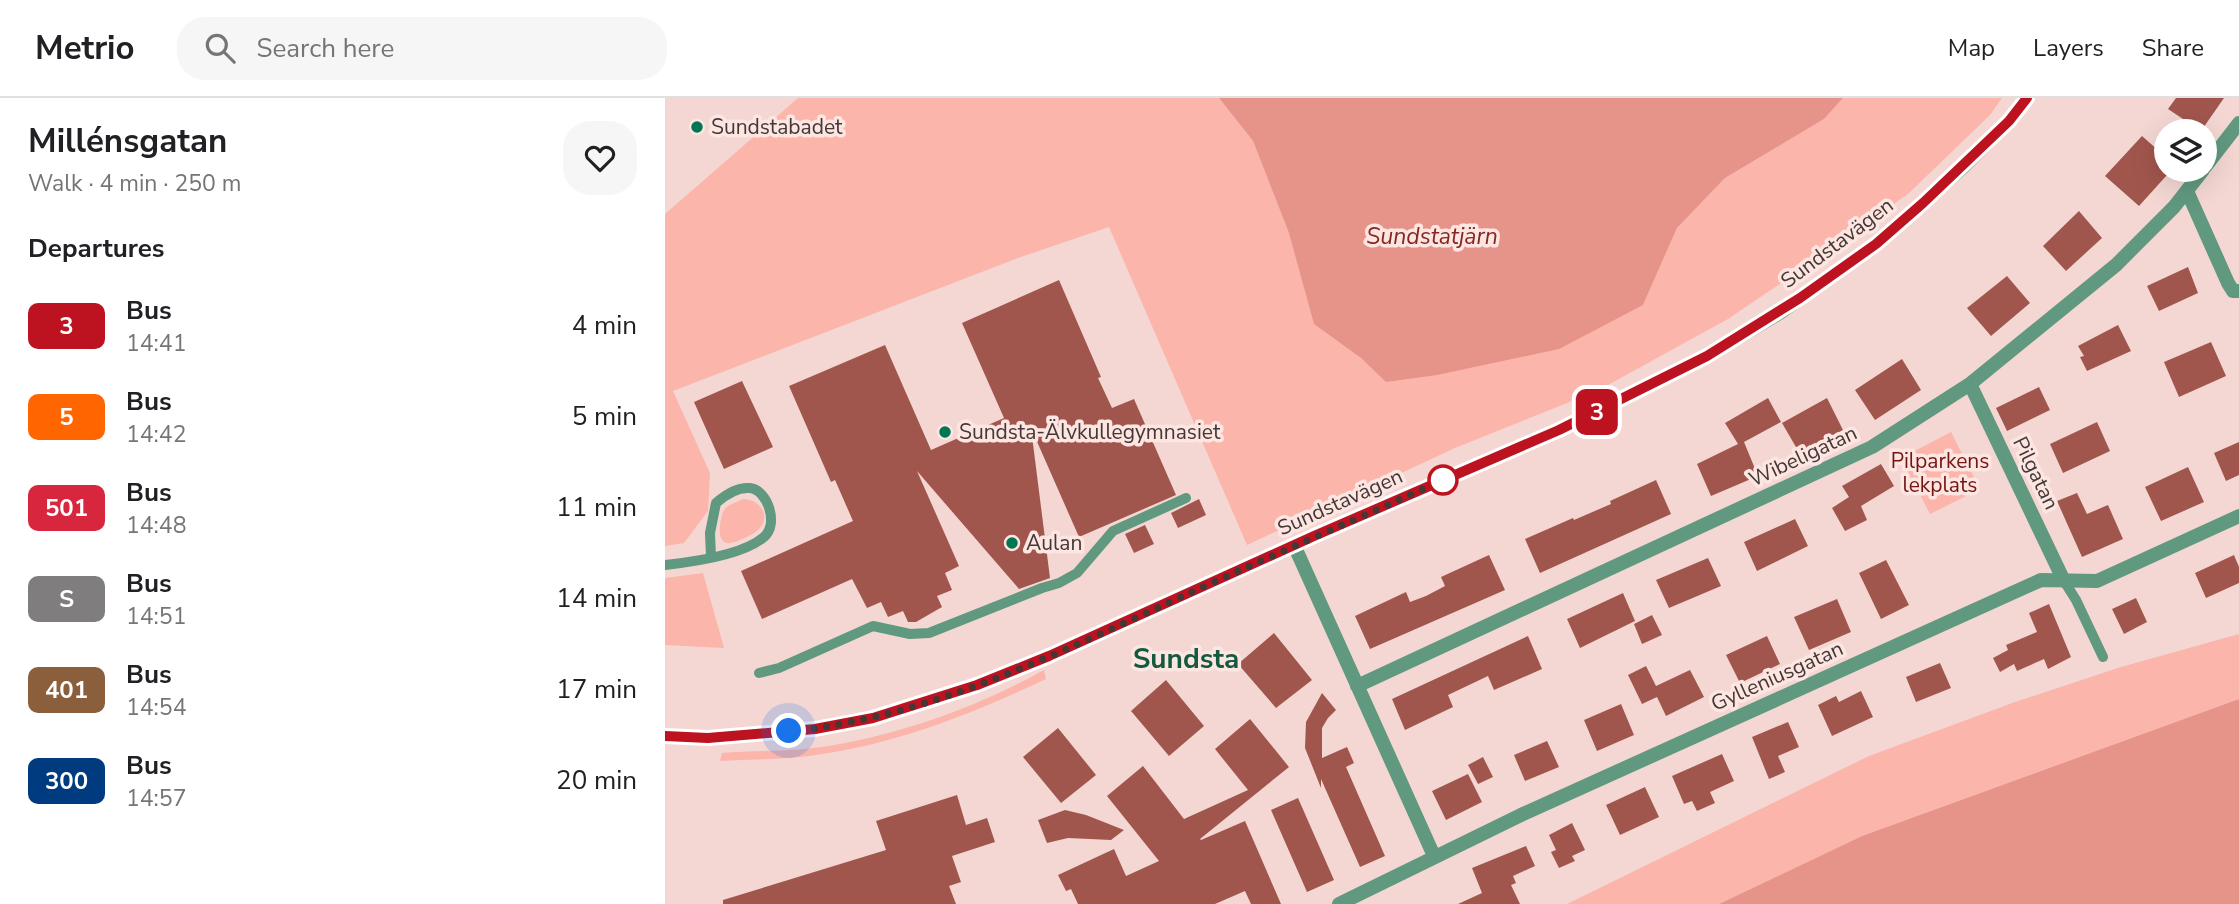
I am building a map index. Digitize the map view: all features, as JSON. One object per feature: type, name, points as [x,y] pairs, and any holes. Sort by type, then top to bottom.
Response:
[{"type":"street","name":"Sundstavägen","points":[[665,736],[708,738],[815,729],[873,718],[977,685],[1049,656],[1294,545],[1559,430],[1707,356],[1781,312],[1876,244],[1963,167],[2009,121],[2027,98]]},
{"type":"street","name":"Wibeligatan","points":[[2217,152],[2239,123]]},
{"type":"street","name":"Wibeligatan","points":[[1357,686],[1872,447],[1970,384],[2116,265],[2194,182]]},
{"type":"street","points":[[2187,191],[2228,283],[2233,291],[2239,291]]},
{"type":"street","name":"Pilgatan","points":[[1970,384],[2064,581]]},
{"type":"street","name":"Gylleniusgatan","points":[[1339,904],[1434,856],[2041,580],[2097,582],[2239,516]]},
{"type":"street","points":[[1294,545],[1434,856]]},
{"type":"lane","points":[[665,565],[711,556],[741,549],[764,537],[772,528],[772,517],[764,497],[757,490],[749,488],[733,492],[716,503],[710,533],[711,556]]},
{"type":"lane","points":[[759,673],[779,668],[873,626],[910,635],[929,633],[1059,583],[1076,573],[1113,531],[1186,498]]},
{"type":"lane","points":[[2064,581],[2076,600],[2102,657]]},
{"type":"green space","points":[[798,98],[1219,98],[1253,141],[1289,232],[1361,358],[1387,382],[1643,305],[1677,228],[1725,178],[1824,119],[1843,98],[2002,98],[1990,115],[1909,193],[1728,319],[1597,391],[1455,448],[1247,545],[1109,227],[1018,258],[673,391],[710,473],[708,511],[684,543],[665,546],[665,214]]},
{"type":"green space","name":"Pilparkens lekplats","points":[[1951,432],[1980,489],[1930,514],[1901,458]]},
{"type":"green space","points":[[743,499],[759,505],[764,513],[763,524],[748,537],[725,542],[720,535],[724,510]]},
{"type":"green space","points":[[703,573],[724,648],[665,645],[665,578]]},
{"type":"green space","points":[[2239,634],[2239,699],[1862,836],[1719,904],[1567,904],[1869,756],[2015,702],[2121,667]]},
{"type":"green space","points":[[1044,670],[1046,679],[964,715],[909,734],[810,756],[720,761],[722,753],[820,747],[888,733],[969,706]]},
{"type":"water","name":"Sundstatjärn","points":[[1219,98],[1843,98],[1824,119],[1725,178],[1677,228],[1643,305],[1559,349],[1437,375],[1386,382],[1361,358],[1314,324],[1289,233],[1253,141]]},
{"type":"water","points":[[2239,699],[2239,904],[1719,904],[1862,836]]},
{"type":"building","points":[[2176,98],[2224,98],[2209,119],[2183,119],[2168,109]]},
{"type":"building","points":[[2142,136],[2154,147],[2154,182],[2161,182],[2139,206],[2105,176]]},
{"type":"building","points":[[2079,211],[2102,238],[2066,271],[2043,246]]},
{"type":"building","points":[[2188,267],[2198,293],[2159,311],[2147,286]]},
{"type":"building","points":[[2007,276],[2030,303],[1991,336],[1967,308]]},
{"type":"building","name":"Sundsta-Älvkullegymnasiet","points":[[1059,280],[1112,408],[1134,399],[1176,495],[1079,537],[1031,428],[1050,578],[1019,589],[917,471],[959,566],[945,573],[952,590],[937,596],[942,607],[916,622],[908,622],[903,611],[888,617],[881,602],[867,608],[852,579],[762,619],[741,571],[853,521],[835,480],[831,482],[789,386],[885,345],[931,450],[1004,418],[962,323]]},
{"type":"building","points":[[2118,325],[2131,351],[2087,371],[2080,357],[2084,356],[2078,346]]},
{"type":"building","points":[[2211,342],[2226,376],[2179,397],[2164,362]]},
{"type":"building","points":[[1902,359],[1921,390],[1875,420],[1855,390]]},
{"type":"building","points":[[742,381],[773,447],[724,469],[694,402]]},
{"type":"building","points":[[2039,387],[2050,410],[2007,431],[1996,408]]},
{"type":"building","points":[[1768,398],[1781,422],[1744,442],[1758,476],[1711,496],[1697,464],[1738,444],[1725,423]]},
{"type":"building","points":[[1827,398],[1843,430],[1800,454],[1782,423]]},
{"type":"building","points":[[2097,422],[2110,451],[2063,473],[2050,444]]},
{"type":"building","points":[[2239,442],[2239,475],[2226,481],[2214,453]]},
{"type":"building","points":[[1881,464],[1894,486],[1861,506],[1867,520],[1845,531],[1832,508],[1849,497],[1842,486]]},
{"type":"building","points":[[2188,467],[2204,502],[2161,521],[2145,487]]},
{"type":"building","points":[[1656,480],[1671,514],[1540,573],[1525,539],[1611,504],[1610,501]]},
{"type":"building","points":[[2077,493],[2087,514],[2108,505],[2123,539],[2082,557],[2057,501]]},
{"type":"building","points":[[1199,499],[1206,515],[1178,528],[1171,513]]},
{"type":"building","points":[[1795,519],[1808,546],[1757,571],[1744,542]]},
{"type":"building","points":[[1145,525],[1154,544],[1134,553],[1125,534]]},
{"type":"building","points":[[1489,555],[1505,590],[1370,649],[1355,616],[1406,592],[1410,602],[1426,596],[1445,586],[1441,577]]},
{"type":"building","points":[[2234,555],[2239,567],[2239,583],[2206,598],[2195,573]]},
{"type":"building","points":[[1708,558],[1721,586],[1669,608],[1656,580]]},
{"type":"building","points":[[1886,560],[1909,605],[1881,619],[1859,573]]},
{"type":"building","points":[[1623,593],[1635,621],[1580,648],[1567,619]]},
{"type":"building","points":[[2136,598],[2147,622],[2124,634],[2112,609]]},
{"type":"building","points":[[1837,599],[1851,632],[1809,650],[1794,617]]},
{"type":"building","points":[[2049,604],[2071,657],[2048,669],[2044,659],[2017,671],[2014,664],[2000,672],[1993,658],[2008,650],[2006,645],[2037,632],[2029,613]]},
{"type":"building","points":[[1652,615],[1662,635],[1642,644],[1634,624]]},
{"type":"building","points":[[1274,633],[1312,680],[1276,708],[1238,664]]},
{"type":"building","points":[[1528,636],[1542,669],[1494,690],[1488,676],[1448,695],[1453,707],[1405,730],[1392,699]]},
{"type":"building","points":[[1767,636],[1780,664],[1740,683],[1726,655]]},
{"type":"building","points":[[1940,663],[1951,688],[1916,702],[1906,677]]},
{"type":"building","points":[[1646,666],[1656,686],[1690,670],[1704,697],[1666,716],[1657,697],[1642,704],[1628,675]]},
{"type":"building","points":[[1166,680],[1204,726],[1169,756],[1131,711]]},
{"type":"building","points":[[1861,691],[1873,717],[1832,736],[1818,705],[1836,696],[1839,702]]},
{"type":"building","points":[[1322,693],[1336,710],[1322,728],[1322,758],[1347,747],[1354,763],[1346,767],[1385,856],[1360,867],[1321,779],[1321,788],[1305,748],[1306,722]]},
{"type":"building","points":[[1621,704],[1634,735],[1597,751],[1584,720]]},
{"type":"building","points":[[1250,719],[1289,767],[1200,839],[1245,821],[1281,904],[1251,904],[1245,891],[1215,904],[1078,904],[1071,889],[1066,891],[1058,875],[1114,849],[1126,876],[1159,861],[1107,796],[1143,766],[1184,819],[1248,790],[1215,749]]},
{"type":"building","points":[[1788,722],[1799,747],[1778,756],[1785,772],[1769,779],[1752,737]]},
{"type":"building","points":[[1058,728],[1096,775],[1061,803],[1023,757]]},
{"type":"building","points":[[1547,741],[1559,767],[1525,781],[1514,755]]},
{"type":"building","points":[[1722,754],[1734,781],[1710,792],[1715,803],[1697,811],[1692,801],[1684,804],[1672,776]]},
{"type":"building","points":[[1483,757],[1493,777],[1478,784],[1468,765]]},
{"type":"building","points":[[1468,774],[1482,802],[1446,820],[1432,791]]},
{"type":"building","points":[[1645,787],[1659,817],[1620,835],[1606,805]]},
{"type":"building","points":[[957,795],[966,825],[987,818],[995,842],[952,856],[961,882],[949,886],[956,904],[723,904],[723,900],[886,850],[876,821]]},
{"type":"building","points":[[1298,798],[1334,880],[1307,892],[1271,810]]},
{"type":"building","points":[[1065,810],[1124,830],[1111,840],[1068,838],[1047,843],[1038,820]]},
{"type":"building","points":[[1572,823],[1585,850],[1572,856],[1575,861],[1559,868],[1551,852],[1556,850],[1549,835]]},
{"type":"building","points":[[1526,846],[1535,866],[1513,876],[1516,883],[1511,885],[1520,904],[1458,904],[1482,893],[1472,868]]},
{"type":"bus line","name":"3","points":[[665,736],[708,738],[815,729],[873,718],[925,703],[1049,656],[1314,536],[1559,430],[1707,356],[1781,312],[1876,244],[1963,167],[2009,121],[2027,98]]},
{"type":"place","name":"Sundstabadet","points":[[697,127]]},
{"type":"place","name":"Sundsta-Älvkullegymnasiet","points":[[945,432]]},
{"type":"place","name":"Aulan","points":[[1012,543]]},
{"type":"district","name":"Sundsta","points":[[1186,658]]},
{"type":"route","points":[[789,731],[873,718],[977,685],[1069,647],[1443,480]]}]
